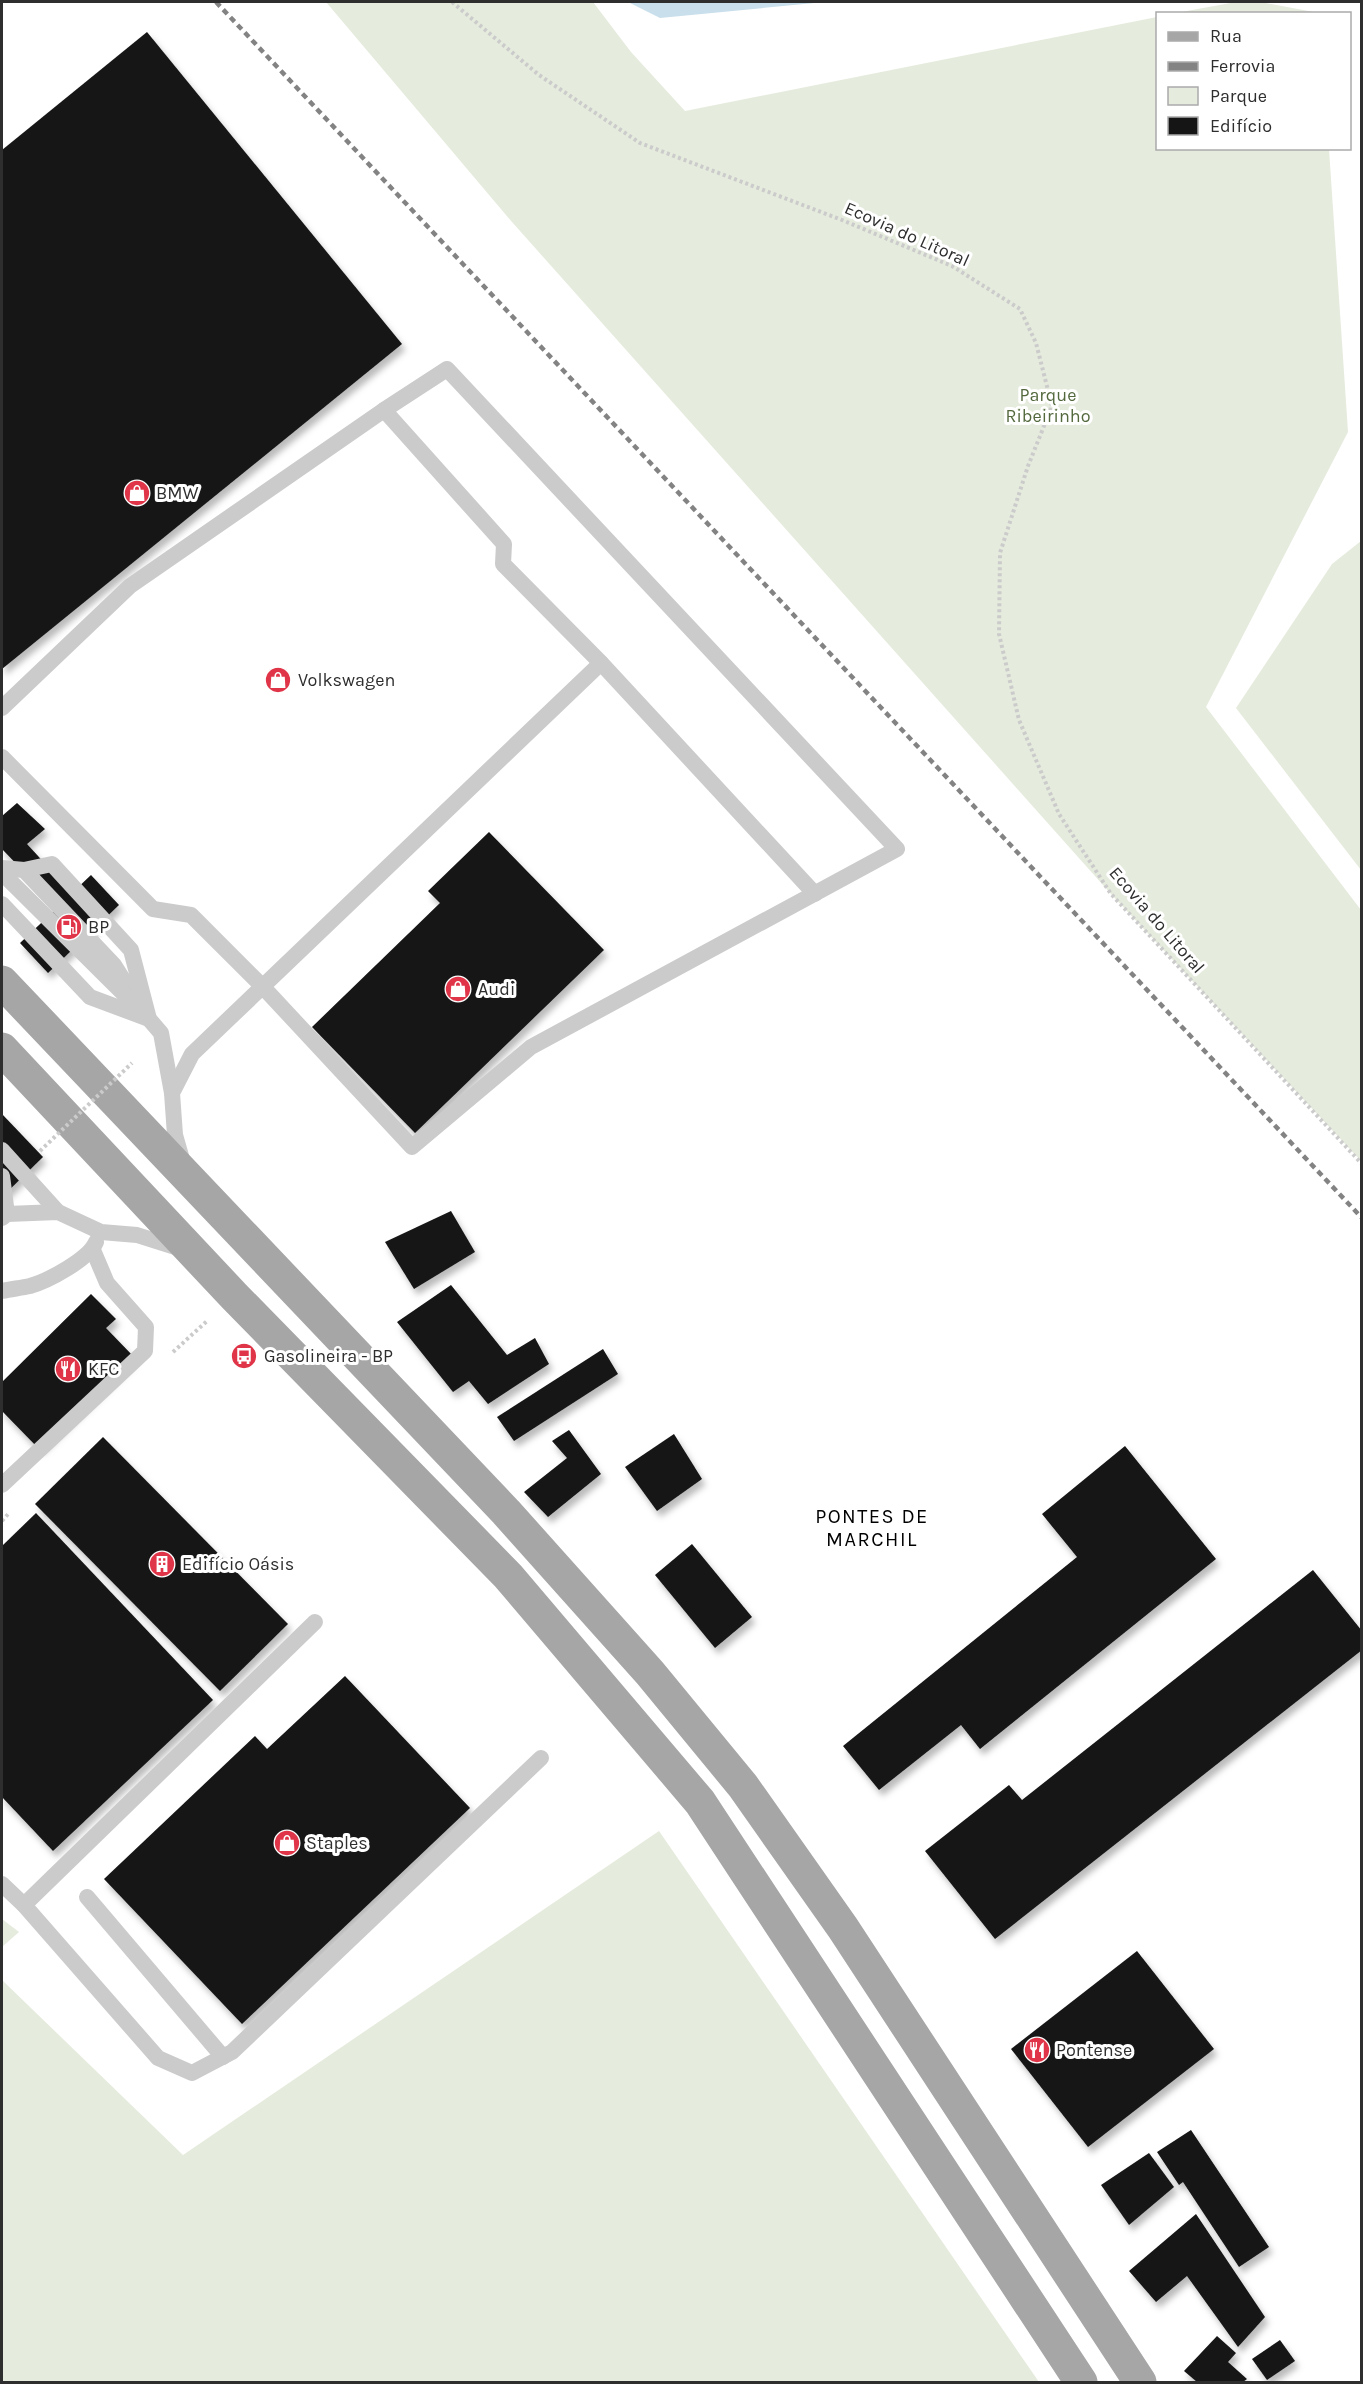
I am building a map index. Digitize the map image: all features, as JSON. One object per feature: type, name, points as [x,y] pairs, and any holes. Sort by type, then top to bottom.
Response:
[{"type":"main road","points":[[2,982],[506,1512],[650,1673],[743,1786],[843,1928],[1140,2382]]},
{"type":"main road","points":[[2,1049],[193,1253],[508,1576],[700,1802],[1081,2382]]},
{"type":"lane","points":[[2,708],[130,586],[447,369],[897,849],[531,1047],[412,1147],[263,987],[191,915],[153,909],[2,757]]},
{"type":"lane","points":[[384,410],[504,544],[503,564],[601,663],[815,894]]},
{"type":"lane","points":[[172,1093],[192,1054],[601,663]]},
{"type":"lane","points":[[2,868],[24,870],[52,864],[131,950],[149,1019]]},
{"type":"lane","points":[[24,870],[114,965],[149,1019]]},
{"type":"lane","points":[[2,873],[161,1033],[172,1093],[175,1135],[189,1180]]},
{"type":"lane","points":[[2,904],[90,997],[149,1019]]},
{"type":"lane","points":[[2,1150],[58,1212],[101,1232],[137,1235],[193,1253]]},
{"type":"lane","points":[[2,1176],[3,1214],[58,1212]]},
{"type":"lane","points":[[2,1291],[31,1286],[60,1272],[93,1250],[101,1232]]},
{"type":"lane","points":[[2,1485],[145,1352],[146,1327],[107,1283],[93,1250]]},
{"type":"lane","points":[[24,1905],[315,1622]]},
{"type":"lane","points":[[2,1884],[24,1905],[158,2058],[192,2073],[232,2052],[541,1758]]},
{"type":"lane","points":[[87,1897],[223,2057]]},
{"type":"path","name":"Ecovia do Litoral","points":[[452,2],[539,75],[640,143],[842,220],[952,266],[1020,309],[1036,343],[1052,406],[1028,466],[1000,553],[999,634],[1019,720],[1059,814],[1111,894],[1362,1164]]},
{"type":"path","points":[[40,1151],[132,1063]]},
{"type":"green space","name":"Parque Ribeirinho","points":[[326,2],[593,2],[631,52],[685,111],[1156,17],[1156,150],[1329,150],[1348,432],[1206,707],[1361,910],[1361,1161],[1111,894],[512,222]]},
{"type":"green space","points":[[1236,2],[1260,2],[1314,12],[1181,12]]},
{"type":"green space","points":[[1361,541],[1361,870],[1236,708],[1332,564]]},
{"type":"green space","points":[[659,1831],[1039,2382],[2,2382],[2,1980],[183,2155]]},
{"type":"green space","points":[[2,1919],[19,1932],[2,1947]]},
{"type":"water","points":[[628,2],[825,2],[660,18]]},
{"type":"building","points":[[147,32],[402,344],[2,669],[2,150]]},
{"type":"building","points":[[17,803],[45,829],[27,844],[72,893],[91,875],[119,905],[48,973],[20,943],[58,907],[2,849],[2,816]]},
{"type":"building","name":"Audi","points":[[489,832],[604,950],[415,1133],[312,1027],[440,903],[428,891]]},
{"type":"building","points":[[2,1114],[43,1157],[2,1197]]},
{"type":"building","points":[[451,1211],[475,1252],[414,1289],[385,1242]]},
{"type":"building","points":[[451,1285],[507,1355],[535,1338],[549,1364],[488,1404],[469,1381],[453,1392],[397,1322]]},
{"type":"building","name":"KFC","points":[[91,1294],[116,1319],[106,1328],[134,1357],[39,1449],[2,1411],[2,1382]]},
{"type":"building","points":[[603,1349],[618,1374],[514,1441],[497,1417]]},
{"type":"building","points":[[569,1430],[601,1474],[548,1517],[524,1492],[567,1458],[552,1441]]},
{"type":"building","points":[[674,1434],[702,1479],[657,1511],[625,1467]]},
{"type":"building","name":"Edifício Oásis","points":[[103,1437],[288,1624],[220,1691],[35,1504]]},
{"type":"building","points":[[1125,1446],[1216,1559],[980,1749],[961,1725],[879,1790],[843,1746],[1077,1557],[1042,1514]]},
{"type":"building","points":[[36,1513],[213,1700],[53,1851],[2,1797],[2,1546]]},
{"type":"building","points":[[692,1544],[752,1617],[715,1648],[655,1575]]},
{"type":"building","points":[[1313,1570],[1362,1631],[1362,1650],[995,1939],[925,1851],[1009,1785],[1022,1800]]},
{"type":"building","name":"Staples","points":[[345,1676],[470,1808],[242,2024],[104,1879],[255,1736],[267,1749]]},
{"type":"building","points":[[1137,1951],[1214,2049],[1088,2147],[1011,2049]]},
{"type":"building","points":[[1191,2130],[1269,2247],[1239,2267],[1183,2182],[1179,2185],[1157,2152]]},
{"type":"building","points":[[1149,2153],[1174,2187],[1129,2225],[1101,2185]]},
{"type":"building","points":[[1196,2214],[1265,2317],[1238,2347],[1187,2276],[1156,2302],[1129,2271]]},
{"type":"building","points":[[1217,2336],[1236,2353],[1228,2362],[1247,2379],[1243,2382],[1197,2382],[1184,2371]]},
{"type":"building","points":[[1280,2340],[1295,2361],[1267,2380],[1252,2359]]},
{"type":"railway","points":[[216,2],[1362,1218]]},
{"type":"place","name":"BMW","points":[[137,493]]},
{"type":"place","name":"Volkswagen","points":[[278,680]]},
{"type":"place","name":"BP","points":[[69,927]]},
{"type":"place","name":"Audi","points":[[458,989]]},
{"type":"place","name":"Gasolineira - BP","points":[[244,1356]]},
{"type":"place","name":"KFC","points":[[68,1369]]},
{"type":"place","name":"Edifício Oásis","points":[[162,1564]]},
{"type":"place","name":"Staples","points":[[287,1843]]},
{"type":"place","name":"Pontense","points":[[1037,2050]]},
{"type":"district","name":"PONTES DE MARCHIL","points":[[872,1528]]}]
